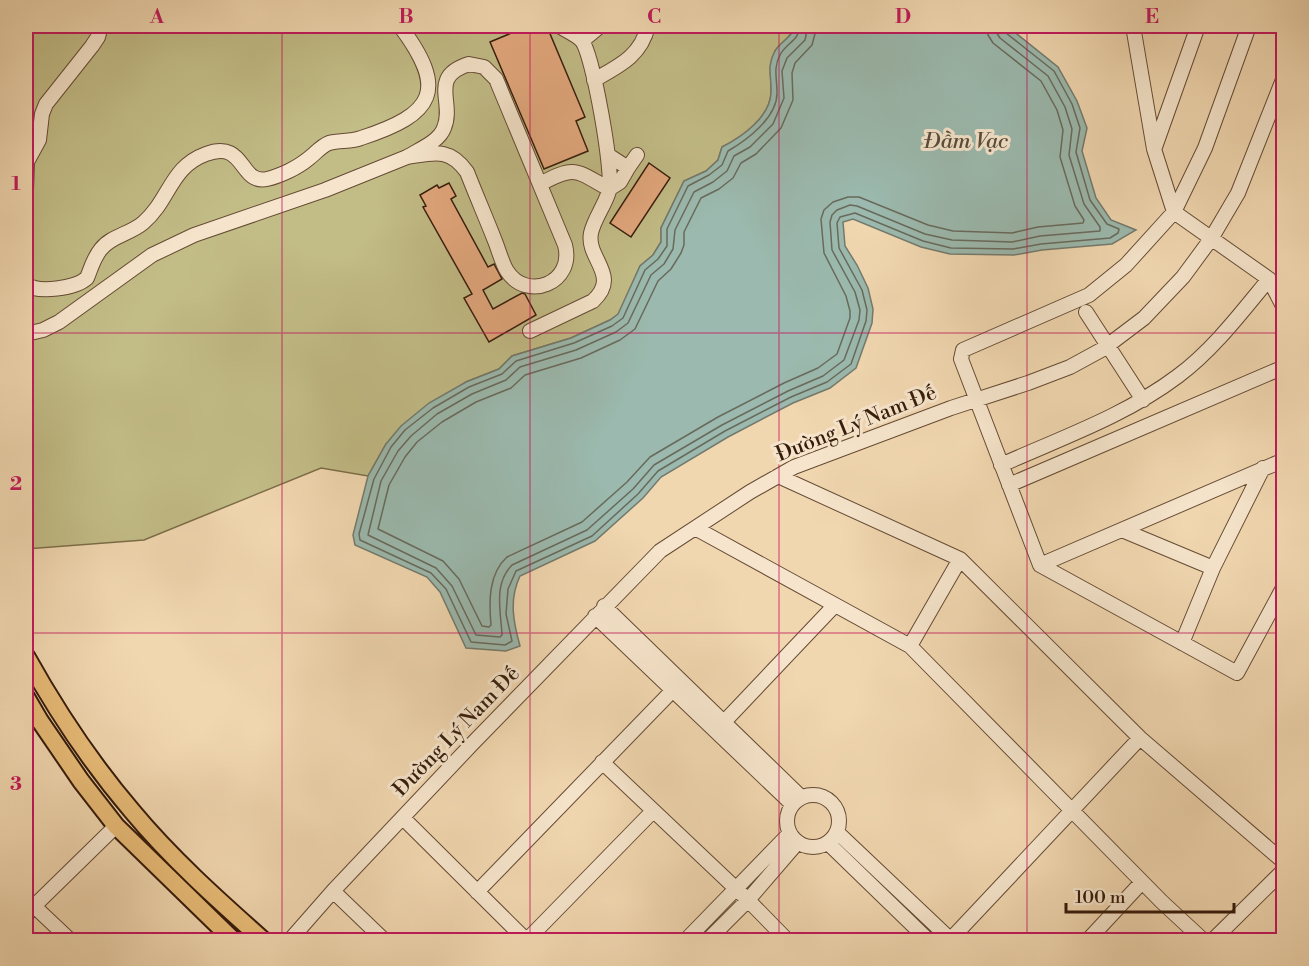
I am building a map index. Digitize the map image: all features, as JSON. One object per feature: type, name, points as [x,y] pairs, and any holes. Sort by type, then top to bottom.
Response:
[{"type":"main road","points":[[26,656],[79,743],[132,812],[182,864],[263,940]]},
{"type":"main road","points":[[26,697],[81,781],[116,826],[233,940]]},
{"type":"main road","points":[[116,826],[132,812]]},
{"type":"street","points":[[26,191],[27,162],[39,140],[42,114],[46,104],[92,46],[101,26]]},
{"type":"street","points":[[26,284],[38,290],[71,286],[84,281],[104,245],[144,222],[160,204],[177,172],[203,155],[214,151],[228,151],[236,156],[253,177],[267,179],[300,165],[328,143],[362,138],[404,121],[427,97],[430,85],[417,52],[400,26]]},
{"type":"street","points":[[530,331],[593,301],[601,294],[604,280],[591,242],[591,233],[609,189],[608,155],[594,80],[582,41],[559,26]]},
{"type":"street","points":[[582,41],[600,26]]},
{"type":"street","points":[[594,80],[631,58],[644,40],[648,26]]},
{"type":"street","points":[[1133,26],[1154,149],[1174,212],[1269,279],[1284,308]]},
{"type":"street","points":[[1154,149],[1198,26]]},
{"type":"street","points":[[1249,26],[1205,148],[1174,212],[1126,265],[1089,294],[963,350],[961,359],[1040,566],[1237,673],[1284,586]]},
{"type":"street","points":[[26,334],[43,330],[59,322],[152,255],[194,235],[325,190],[407,157],[440,136],[445,127],[445,86],[448,78],[459,67],[477,64],[491,72],[496,79],[568,256],[566,264],[556,279],[531,287],[514,279],[507,272],[467,172],[459,161],[448,154],[436,153],[407,157]]},
{"type":"street","name":"Đường Lý Nam Đế","points":[[290,940],[333,891],[660,551],[750,492],[794,467],[1070,367],[1109,345],[1143,318],[1183,277],[1238,193],[1284,77]]},
{"type":"street","points":[[608,155],[628,168]]},
{"type":"street","points":[[609,189],[620,182],[637,155]]},
{"type":"street","points":[[540,184],[567,171],[575,171],[609,189]]},
{"type":"street","points":[[1001,465],[1130,408],[1143,400],[1179,375],[1221,336],[1269,279]]},
{"type":"street","points":[[1086,312],[1143,400]]},
{"type":"street","points":[[1009,485],[1284,367]]},
{"type":"street","points":[[1040,566],[1284,460]]},
{"type":"street","points":[[1182,644],[1213,568],[1263,468]]},
{"type":"street","points":[[778,476],[960,559],[1140,738],[1284,862]]},
{"type":"street","points":[[695,528],[910,646],[1142,882],[1203,940]]},
{"type":"street","points":[[1122,530],[1213,568]]},
{"type":"street","points":[[910,646],[960,559]]},
{"type":"street","points":[[724,722],[835,605]]},
{"type":"street","points":[[600,611],[672,690],[796,800]]},
{"type":"street","points":[[600,611],[724,722],[796,800]]},
{"type":"street","points":[[477,892],[672,690]]},
{"type":"street","points":[[838,833],[950,940],[1140,738]]},
{"type":"street","points":[[602,762],[787,940]]},
{"type":"street","points":[[811,795],[822,797],[831,803],[840,822],[838,833],[828,843],[811,847],[794,838],[787,821],[796,800],[811,795]]},
{"type":"street","points":[[403,818],[526,940],[653,812]]},
{"type":"street","points":[[70,940],[30,910],[116,826]]},
{"type":"street","points":[[686,940],[735,889],[794,838]]},
{"type":"street","points":[[708,940],[748,900],[794,838]]},
{"type":"street","points":[[828,843],[928,940]]},
{"type":"street","points":[[1213,940],[1284,870]]},
{"type":"street","points":[[1088,940],[1142,882]]},
{"type":"street","points":[[333,891],[384,940]]},
{"type":"shaded area","points":[[26,26],[795,26],[773,56],[770,67],[771,93],[766,110],[746,132],[722,147],[718,160],[706,171],[684,181],[661,228],[661,242],[653,255],[640,266],[619,314],[571,338],[512,356],[499,369],[466,382],[386,444],[368,476],[321,468],[144,540],[26,549]]},
{"type":"water","name":"Đầm Vạc","points":[[795,26],[1007,26],[1058,67],[1077,101],[1087,128],[1082,151],[1096,198],[1111,220],[1136,230],[1112,244],[1042,250],[1014,255],[950,254],[921,247],[853,219],[843,222],[845,246],[868,288],[873,309],[872,323],[856,368],[830,388],[793,403],[728,437],[661,477],[643,498],[595,541],[520,576],[514,593],[513,610],[520,646],[506,651],[466,648],[440,592],[427,577],[355,545],[353,535],[368,476],[386,444],[401,426],[429,403],[466,382],[499,369],[512,356],[571,338],[618,314],[640,266],[653,255],[661,242],[661,228],[684,181],[706,171],[718,160],[722,147],[746,132],[766,110],[771,93],[772,57]]},
{"type":"building","points":[[528,26],[536,26],[539,32],[548,29],[585,117],[576,121],[588,151],[544,169],[490,42]]},
{"type":"building","points":[[649,163],[670,178],[631,237],[610,223]]},
{"type":"building","points":[[449,183],[456,196],[451,199],[488,267],[494,264],[502,279],[483,290],[493,309],[522,293],[525,294],[536,315],[489,342],[464,298],[472,294],[423,207],[426,206],[420,195],[437,185],[439,188]]}]
